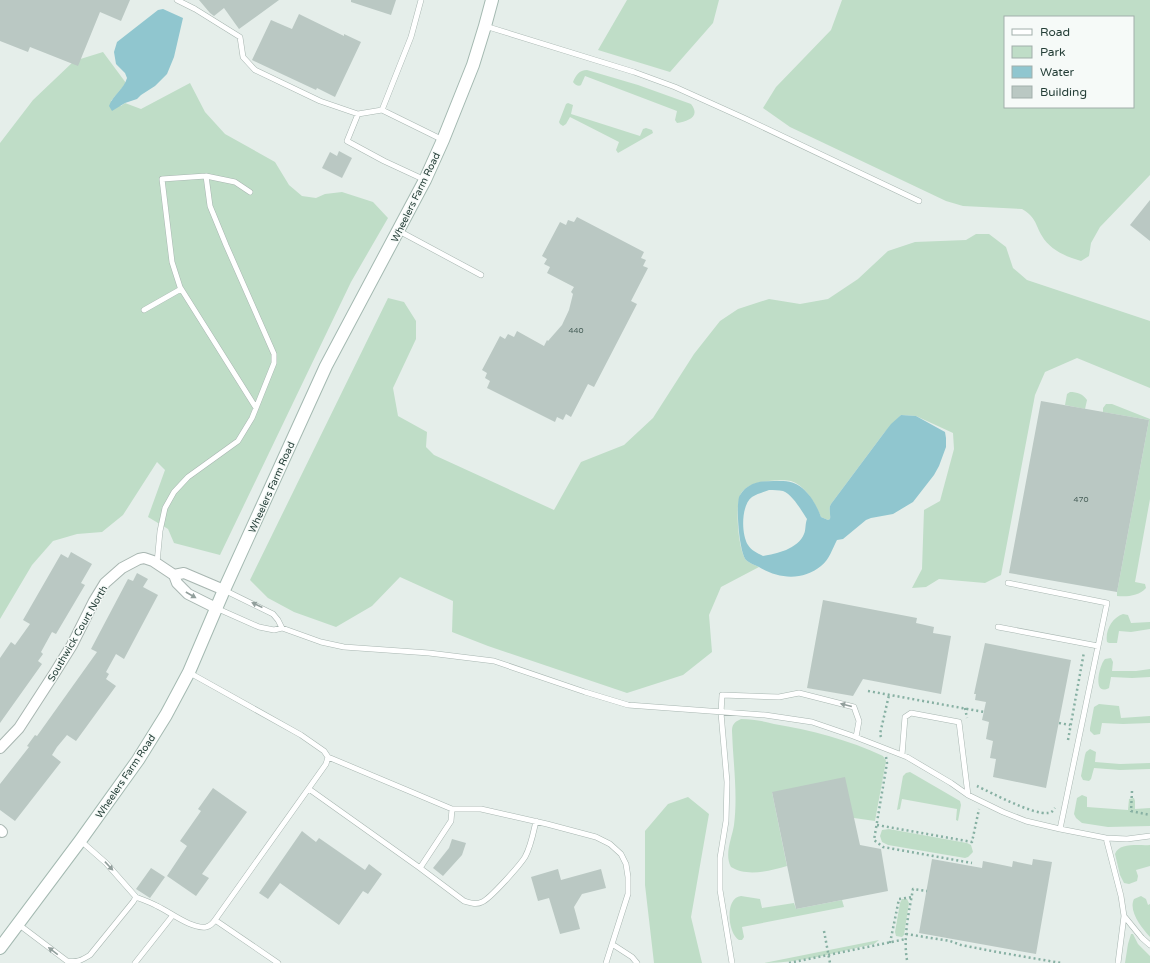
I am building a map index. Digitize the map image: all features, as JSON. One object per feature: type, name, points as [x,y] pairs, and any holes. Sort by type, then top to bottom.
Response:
[{"type":"main road","name":"Wheelers Farm Road","points":[[0,948],[138,760],[166,715],[189,672],[224,590],[326,366],[425,180],[443,140],[473,65],[492,0]]},
{"type":"street","name":"Southwick Court North","points":[[0,748],[19,728],[54,674],[72,645],[94,601],[105,583],[122,568],[139,559],[148,559],[157,563],[174,575],[177,583],[188,594],[216,608]]},
{"type":"street","name":"Southwick Court North","points":[[174,575],[184,573],[224,590]]},
{"type":"lane","points":[[177,0],[195,9],[240,37],[243,57],[255,70],[320,101],[358,114],[382,110],[443,140]]},
{"type":"lane","points":[[382,110],[411,37],[421,0]]},
{"type":"lane","points":[[485,26],[634,72],[675,87],[746,118],[919,201]]},
{"type":"lane","points":[[358,114],[347,141],[384,161],[425,180]]},
{"type":"lane","points":[[250,192],[235,182],[206,176],[162,179],[172,262],[181,289],[256,408]]},
{"type":"lane","points":[[157,563],[160,531],[165,508],[174,492],[188,477],[238,441],[246,429],[256,408],[274,363],[274,354],[210,206],[206,176]]},
{"type":"lane","points":[[399,231],[481,275]]},
{"type":"lane","points":[[144,310],[181,289]]},
{"type":"lane","points":[[1008,583],[1107,603],[1060,829]]},
{"type":"lane","points":[[224,590],[273,614],[282,628]]},
{"type":"lane","points":[[216,608],[258,627],[274,630],[282,628],[322,642],[344,647],[429,653],[494,661],[585,692],[628,704],[721,713],[765,715],[812,722],[902,755],[951,783],[968,795],[1026,821],[1106,838],[1127,839],[1150,836]]},
{"type":"lane","points":[[998,627],[1098,646]]},
{"type":"lane","points":[[189,672],[301,736],[324,751],[328,757],[452,809],[481,809],[536,821],[596,838],[610,844],[621,854],[626,864],[628,894],[606,963]]},
{"type":"lane","points":[[732,963],[720,890],[720,858],[726,821],[727,782],[721,713],[722,695],[779,697],[799,693],[854,707],[858,721],[856,737]]},
{"type":"lane","points":[[902,755],[905,717],[911,713],[959,722],[968,795]]},
{"type":"lane","points":[[80,841],[106,862],[136,897],[192,925],[199,927],[210,926],[326,764],[328,757]]},
{"type":"lane","points":[[308,789],[464,901],[471,903],[481,902],[491,897],[524,858],[532,840],[536,821]]},
{"type":"lane","points":[[420,868],[451,822],[452,809]]},
{"type":"lane","points":[[1106,838],[1121,896],[1124,916],[1118,963]]},
{"type":"lane","points":[[17,924],[67,961],[82,961],[90,955],[136,897]]},
{"type":"lane","points":[[135,963],[173,915]]},
{"type":"lane","points":[[1124,916],[1142,938],[1150,945]]},
{"type":"lane","points":[[215,920],[269,960],[278,963]]},
{"type":"lane","points":[[612,944],[632,957],[637,963]]},
{"type":"path","points":[[1068,741],[1086,644]]},
{"type":"path","points":[[868,691],[984,712]]},
{"type":"path","points":[[889,695],[880,734],[888,763],[874,840],[883,847],[972,863]]},
{"type":"path","points":[[1059,723],[1070,726]]},
{"type":"path","points":[[977,786],[1016,804],[1047,814],[1053,811],[1056,804]]},
{"type":"path","points":[[1132,791],[1132,811],[1150,815]]},
{"type":"path","points":[[877,826],[972,842]]},
{"type":"path","points":[[907,960],[905,951],[906,934],[913,889],[927,891]]},
{"type":"path","points":[[890,943],[899,899],[912,896]]},
{"type":"path","points":[[824,931],[830,963]]},
{"type":"path","points":[[906,934],[950,941],[961,945],[990,951],[1061,963]]},
{"type":"path","points":[[789,963],[906,939]]},
{"type":"green space","points":[[627,0],[719,0],[713,23],[670,72],[598,50]]},
{"type":"green space","points":[[842,0],[1150,0],[1150,175],[1100,227],[1091,243],[1089,256],[1081,261],[1054,249],[1045,241],[1033,218],[1022,209],[963,206],[946,201],[790,127],[763,108],[776,87],[831,30]]},
{"type":"green space","points":[[103,52],[126,83],[111,101],[121,106],[125,103],[141,109],[190,83],[205,112],[225,134],[275,162],[289,185],[302,196],[316,198],[325,194],[342,192],[373,202],[388,218],[351,282],[220,555],[174,543],[168,529],[148,517],[165,470],[157,462],[123,515],[102,532],[77,534],[53,541],[32,565],[0,619],[0,143],[33,100],[74,61]]},
{"type":"green space","points":[[587,70],[638,85],[691,104],[694,108],[694,115],[689,120],[677,123],[675,120],[677,111],[585,76],[580,86],[573,82],[578,73]]},
{"type":"green space","points":[[568,103],[573,105],[571,114],[640,136],[643,129],[646,128],[652,130],[653,133],[618,153],[616,150],[619,142],[570,117],[566,124],[563,126],[560,124],[559,122],[566,104]]},
{"type":"green space","points":[[976,234],[989,234],[1006,247],[1013,268],[1027,280],[1150,321],[1150,388],[1077,358],[1045,372],[1035,395],[1001,575],[985,583],[939,579],[926,587],[912,588],[922,569],[924,510],[940,501],[954,449],[953,433],[916,416],[901,415],[884,433],[831,504],[830,519],[828,520],[821,517],[813,501],[801,486],[788,480],[761,482],[750,486],[742,492],[738,505],[738,526],[741,547],[746,560],[759,567],[721,587],[709,615],[712,652],[683,675],[627,693],[488,646],[452,632],[453,601],[400,577],[372,606],[336,627],[294,612],[268,598],[250,580],[388,298],[404,302],[416,321],[416,339],[393,388],[398,416],[427,432],[426,447],[434,455],[554,510],[581,462],[624,445],[653,418],[694,354],[720,321],[738,309],[769,299],[800,304],[828,299],[858,279],[888,251],[915,242],[966,240]]},
{"type":"green space","points":[[1070,392],[1075,392],[1084,396],[1087,400],[1085,409],[1065,405],[1067,394]]},
{"type":"green space","points":[[1106,404],[1112,404],[1150,419],[1150,499],[1135,582],[1145,584],[1146,588],[1140,593],[1129,596],[1117,596],[1117,592],[1149,420],[1103,412],[1103,408]]},
{"type":"green space","points":[[1123,614],[1128,615],[1131,623],[1150,622],[1150,629],[1131,632],[1119,631],[1117,643],[1107,642],[1107,633],[1110,625],[1116,618]]},
{"type":"green space","points":[[1111,658],[1113,662],[1112,671],[1136,671],[1150,669],[1150,677],[1111,677],[1109,688],[1104,690],[1100,688],[1098,679],[1099,673],[1105,659]]},
{"type":"green space","points":[[1099,704],[1119,706],[1121,718],[1150,716],[1150,723],[1102,723],[1100,734],[1094,735],[1090,731],[1090,728],[1094,707]]},
{"type":"green space","points":[[741,719],[762,721],[802,729],[843,740],[883,756],[886,761],[875,821],[854,818],[772,792],[787,866],[758,872],[744,872],[731,867],[728,851],[734,825],[736,802],[732,729],[733,725]]},
{"type":"green space","points":[[1090,749],[1096,752],[1095,762],[1120,764],[1150,763],[1150,769],[1120,770],[1094,768],[1091,779],[1089,781],[1083,780],[1081,776],[1085,755]]},
{"type":"green space","points":[[910,772],[960,801],[961,805],[958,821],[956,820],[957,809],[902,799],[900,809],[897,810],[903,776]]},
{"type":"green space","points":[[1082,795],[1087,797],[1087,807],[1128,810],[1129,799],[1134,798],[1135,809],[1150,808],[1150,826],[1108,827],[1082,823],[1074,814],[1077,798]]},
{"type":"green space","points":[[688,797],[709,814],[691,917],[702,963],[654,963],[645,885],[645,831],[668,804]]},
{"type":"green space","points":[[889,829],[967,843],[971,845],[973,852],[965,858],[888,845],[882,842],[880,836],[882,830]]},
{"type":"green space","points":[[1150,845],[1150,866],[1136,870],[1138,876],[1137,881],[1129,884],[1124,883],[1120,875],[1115,854],[1117,850],[1125,846]]},
{"type":"green space","points":[[741,896],[760,899],[762,908],[794,903],[796,909],[842,900],[844,907],[742,927],[744,937],[742,940],[739,940],[732,931],[730,924],[730,909],[736,898]]},
{"type":"green space","points":[[1141,896],[1146,899],[1148,905],[1150,904],[1150,937],[1134,914],[1134,899]]},
{"type":"green space","points":[[902,899],[907,899],[909,903],[904,935],[902,937],[896,936],[895,932]]},
{"type":"green space","points":[[1131,934],[1133,934],[1138,944],[1150,956],[1150,963],[1125,963]]},
{"type":"green space","points":[[879,940],[874,944],[819,956],[778,963],[764,963]]},
{"type":"water","points":[[163,9],[183,18],[174,57],[167,74],[155,86],[137,99],[125,103],[112,111],[109,106],[126,82],[127,78],[125,73],[116,64],[114,52],[117,42],[158,10]]},
{"type":"water","points":[[901,415],[916,416],[945,432],[946,447],[939,466],[934,475],[913,502],[893,514],[866,520],[843,539],[837,540],[829,557],[824,563],[814,571],[806,574],[790,577],[782,576],[766,571],[746,560],[740,539],[738,510],[739,497],[745,489],[753,484],[765,481],[782,481],[796,484],[807,492],[821,517],[828,520],[830,519],[831,504],[891,424]],"holes":[[[769,490],[783,491],[787,493],[807,519],[804,534],[797,543],[786,550],[763,556],[756,553],[748,545],[744,534],[743,520],[748,501],[752,497]]]},
{"type":"building","points":[[0,0],[130,0],[121,21],[100,12],[78,66],[30,47],[28,52],[0,41]]},
{"type":"building","points":[[199,0],[279,0],[239,29],[224,8],[214,16]]},
{"type":"building","points":[[351,0],[396,0],[391,15],[351,2]]},
{"type":"building","points":[[299,14],[344,36],[344,34],[361,42],[335,97],[317,88],[316,90],[252,60],[271,20],[292,29]]},
{"type":"building","points":[[339,151],[352,158],[342,178],[322,168],[330,152],[337,156]]},
{"type":"building","points":[[1150,200],[1150,241],[1130,225]]},
{"type":"building","points":[[577,217],[644,252],[641,258],[646,260],[643,266],[648,268],[631,301],[637,304],[594,387],[588,384],[571,417],[566,414],[563,420],[557,417],[555,422],[487,388],[490,381],[485,378],[487,373],[482,370],[500,336],[505,339],[508,334],[514,337],[517,331],[544,346],[547,340],[548,341],[562,325],[569,310],[573,294],[571,292],[574,287],[547,273],[550,267],[544,264],[547,259],[542,256],[560,222],[566,225],[568,220],[574,222]]},
{"type":"building","points":[[1041,401],[1149,420],[1117,592],[1009,573]]},
{"type":"building","points":[[71,552],[92,564],[81,583],[85,585],[56,634],[52,632],[41,652],[43,654],[38,661],[42,664],[0,723],[0,658],[11,642],[15,645],[30,624],[23,620],[61,554],[68,558]]},
{"type":"building","points":[[137,573],[148,579],[143,587],[158,595],[124,659],[116,654],[106,672],[109,674],[106,679],[116,686],[76,741],[67,735],[57,747],[52,755],[61,762],[15,821],[0,810],[0,784],[29,747],[27,746],[35,735],[37,736],[97,652],[91,649],[128,579],[133,581]]},
{"type":"building","points":[[823,600],[917,618],[916,623],[934,627],[933,633],[951,636],[941,694],[863,679],[853,696],[807,688]]},
{"type":"building","points":[[985,643],[1071,660],[1046,788],[993,777],[996,759],[990,758],[993,741],[986,739],[989,722],[982,720],[986,702],[975,700],[976,694],[974,694]]},
{"type":"building","points":[[845,777],[860,845],[881,849],[888,891],[796,909],[772,792]]},
{"type":"building","points":[[213,788],[247,812],[202,874],[209,878],[196,896],[167,876],[187,846],[180,841],[201,811],[198,809]]},
{"type":"building","points":[[302,831],[316,842],[319,838],[365,870],[369,864],[382,874],[368,894],[363,891],[339,925],[280,883],[268,899],[259,893]]},
{"type":"building","points":[[452,839],[466,843],[462,855],[443,876],[433,868],[449,848]]},
{"type":"building","points":[[932,859],[982,868],[983,861],[1012,867],[1013,861],[1032,865],[1033,859],[1052,862],[1036,954],[919,933]]},
{"type":"building","points":[[151,868],[165,877],[150,898],[136,889]]},
{"type":"building","points":[[558,869],[561,880],[601,869],[606,888],[582,894],[574,907],[580,929],[560,934],[549,898],[538,901],[531,877]]}]
